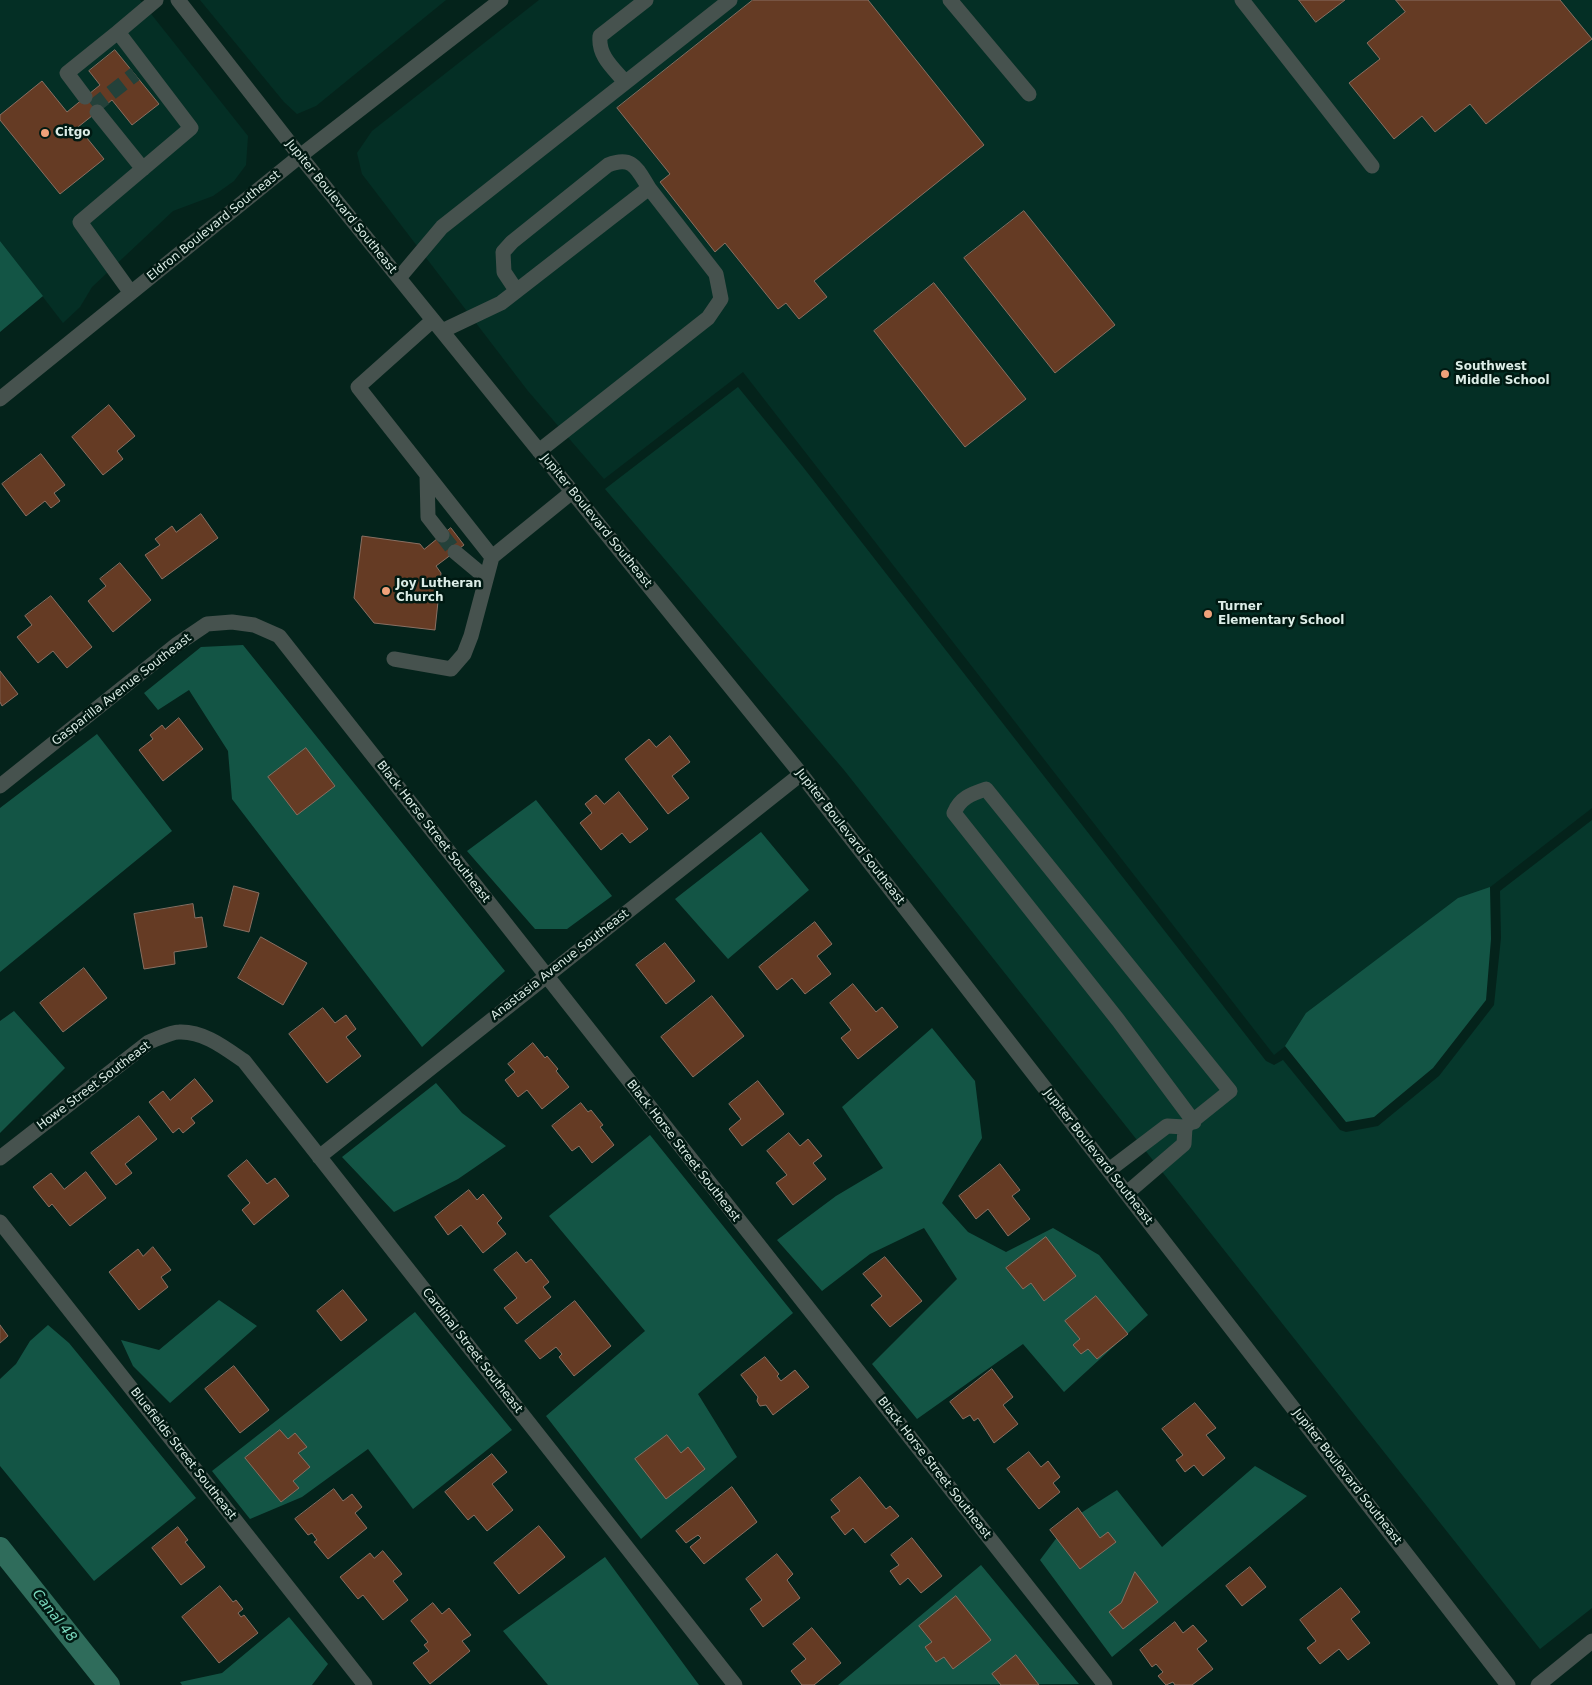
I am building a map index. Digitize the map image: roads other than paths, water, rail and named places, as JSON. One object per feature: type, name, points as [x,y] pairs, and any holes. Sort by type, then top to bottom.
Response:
[{"type":"street","points":[[85,97],[66,73],[156,0]]},
{"type":"street","name":"Jupiter Boulevard Southeast","points":[[178,0],[300,156],[801,774],[1508,1685]]},
{"type":"street","points":[[625,82],[603,55],[599,47],[600,36],[646,0]]},
{"type":"street","points":[[399,278],[442,227],[730,0]]},
{"type":"street","points":[[950,0],[1030,94]]},
{"type":"street","points":[[1242,0],[1372,166]]},
{"type":"street","name":"Eldron Boulevard Southeast","points":[[0,399],[494,2]]},
{"type":"street","points":[[118,32],[140,70],[191,128],[80,222],[131,294]]},
{"type":"street","points":[[97,112],[143,170]]},
{"type":"street","points":[[516,290],[504,272],[503,252],[608,165],[620,160],[633,164],[649,188],[716,274],[721,299],[708,318],[540,451]]},
{"type":"street","points":[[492,557],[358,387],[437,325],[491,309],[649,188]]},
{"type":"street","points":[[427,475],[428,517],[442,535]]},
{"type":"street","points":[[394,659],[451,669],[464,654],[471,636],[485,577],[492,557],[572,492]]},
{"type":"street","points":[[455,552],[485,577]]},
{"type":"street","name":"Gasparilla Avenue Southeast","points":[[0,786],[176,645],[207,624],[232,622],[254,625]]},
{"type":"street","name":"Black Horse Street Southeast","points":[[254,625],[279,636],[1105,1685]]},
{"type":"street","name":"Anastasia Avenue Southeast","points":[[319,1157],[801,774]]},
{"type":"street","points":[[1127,1193],[1184,1144],[1190,1125],[1230,1091],[986,789],[969,794],[958,803],[954,813],[1118,1020],[1190,1125]]},
{"type":"street","name":"Howe Street Southeast","points":[[0,1158],[149,1042],[178,1032],[196,1034]]},
{"type":"street","name":"Cardinal Street Southeast","points":[[196,1034],[216,1042],[244,1060],[736,1685]]},
{"type":"street","points":[[1109,1170],[1167,1126],[1190,1125]]},
{"type":"street","name":"Bluefields Street Southeast","points":[[0,1222],[365,1685]]},
{"type":"street","points":[[1538,1685],[1592,1641]]},
{"type":"waterway","name":"Canal 48","points":[[0,1548],[109,1685]]},
{"type":"tunnel","points":[[93,107],[135,74]]},
{"type":"tunnel","points":[[442,535],[455,552]]},
{"type":"place","name":"Citgo","points":[[45,133]]},
{"type":"place","name":"Southwest Middle School","points":[[1445,374]]},
{"type":"place","name":"Joy Lutheran Church","points":[[386,591]]},
{"type":"place","name":"Turner Elementary School","points":[[1208,614]]}]
